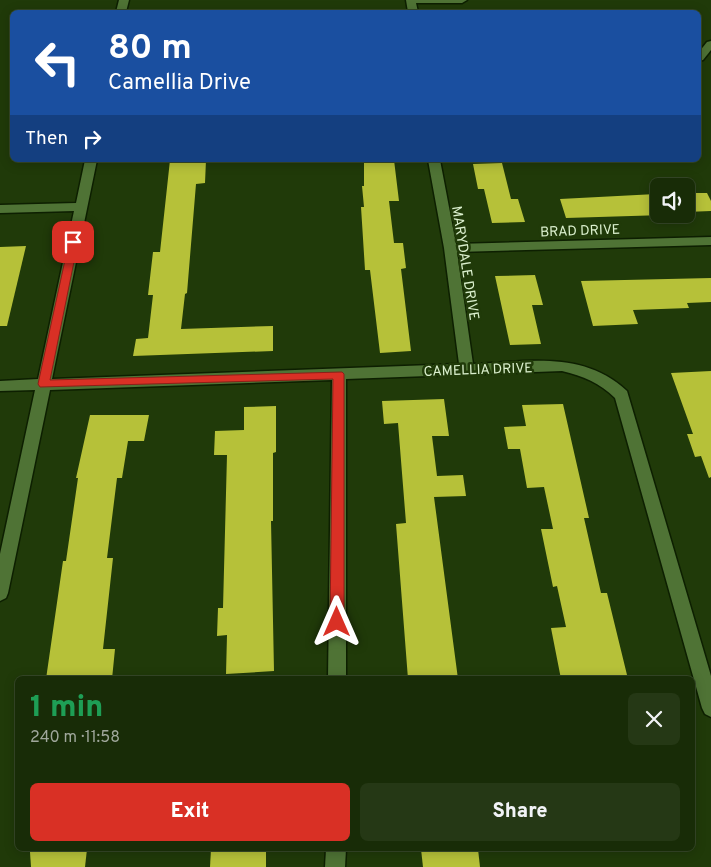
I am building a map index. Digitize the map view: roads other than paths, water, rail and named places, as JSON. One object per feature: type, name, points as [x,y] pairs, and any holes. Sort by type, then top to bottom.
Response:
[{"type":"street","points":[[416,0],[462,0]]},
{"type":"street","points":[[701,56],[711,44]]},
{"type":"street","points":[[0,593],[91,162]]},
{"type":"street","name":"MARYDALE DRIVE","points":[[434,162],[450,248],[467,370]]},
{"type":"street","points":[[0,209],[81,207]]},
{"type":"street","name":"BRAD DRIVE","points":[[450,248],[711,241]]},
{"type":"street","name":"CAMELLIA DRIVE","points":[[0,386],[562,366],[588,372],[608,381],[622,395],[711,708]]},
{"type":"street","points":[[337,676],[338,374]]},
{"type":"street","points":[[336,851],[336,867]]}]
